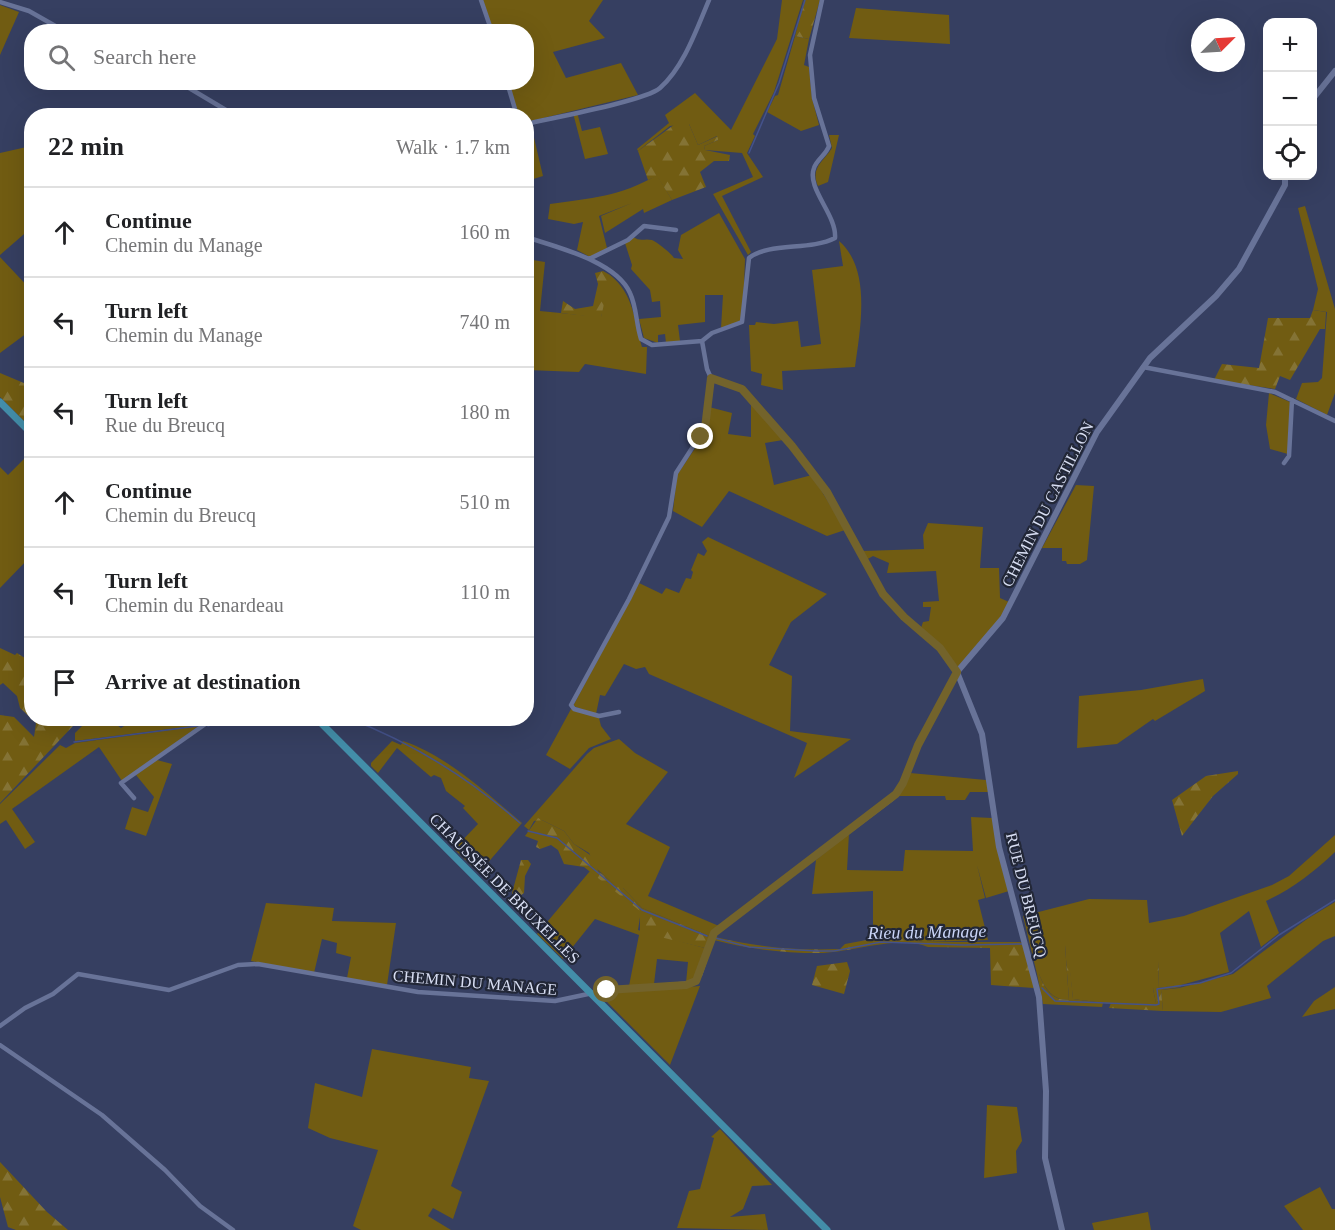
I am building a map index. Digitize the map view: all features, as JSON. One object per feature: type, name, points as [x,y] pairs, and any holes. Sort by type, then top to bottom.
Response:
[{"type":"main road","points":[[0,402],[24,426]]},
{"type":"main road","name":"CHAUSSÉE DE BRUXELLES","points":[[324,726],[827,1230]]},
{"type":"street","points":[[481,0],[489,24]]},
{"type":"street","points":[[534,122],[633,99],[659,89],[681,60],[709,0]]},
{"type":"street","points":[[534,239],[570,249],[624,282],[629,290],[639,333],[646,343],[663,345],[702,341],[712,333],[742,321],[749,258],[766,251],[825,244],[835,238],[836,228],[815,186],[812,174],[817,162],[829,146],[814,98],[810,55],[822,0]]},
{"type":"street","points":[[0,2],[29,11],[52,24]]},
{"type":"street","points":[[1317,94],[1335,71]]},
{"type":"street","points":[[192,90],[222,108]]},
{"type":"street","points":[[509,90],[515,108]]},
{"type":"street","name":"CHEMIN DU CASTILLON","points":[[957,672],[1003,618],[1073,484],[1092,441],[1143,367],[1216,296],[1239,269],[1285,185],[1286,180]]},
{"type":"street","points":[[589,259],[628,240],[644,226],[676,230]]},
{"type":"street","points":[[619,712],[599,716],[574,709],[571,705],[629,599],[669,517],[676,473],[705,428],[711,378],[702,341]]},
{"type":"street","points":[[1143,367],[1275,392],[1335,421]]},
{"type":"street","name":"RUE DU BREUCQ","points":[[711,378],[742,389],[807,464],[827,492],[874,579],[887,598],[940,648],[957,672],[982,734],[999,847],[1039,997],[1046,1091],[1045,1158],[1062,1230]]},
{"type":"street","points":[[1284,463],[1289,456],[1292,400]]},
{"type":"street","name":"CHEMIN DU MANAGE","points":[[0,1026],[25,1008],[53,994],[78,974],[169,990],[250,963],[418,992],[555,1002],[591,994],[696,981],[714,933],[896,794],[903,783],[918,745],[957,672]]},
{"type":"street","points":[[134,798],[121,783],[203,726]]},
{"type":"street","points":[[0,1045],[102,1115],[165,1170],[200,1206],[233,1230]]},
{"type":"green space","points":[[483,0],[603,0],[589,21],[605,38],[553,52],[566,78],[621,63],[638,95],[534,120],[534,108],[516,108],[511,90],[534,90],[534,24],[491,24]]},
{"type":"green space","points":[[782,0],[803,0],[774,92],[753,134],[755,136],[747,153],[763,177],[722,196],[751,252],[748,255],[713,194],[753,177],[742,153],[705,150],[704,146],[718,140],[717,136],[698,145],[689,124],[670,126],[638,151],[637,149],[669,123],[665,115],[695,93],[731,130],[777,39]]},
{"type":"green space","points":[[804,0],[820,0],[809,39],[795,36]]},
{"type":"green space","points":[[0,5],[19,12],[0,55]]},
{"type":"green space","points":[[856,8],[949,15],[950,44],[849,38]]},
{"type":"green space","points":[[795,36],[809,39],[804,65],[809,67],[812,98],[819,125],[801,131],[767,112],[775,96],[778,95]]},
{"type":"green space","points":[[577,112],[582,131],[600,127],[608,154],[585,159],[573,113]]},
{"type":"green space","points":[[682,119],[689,124],[698,145],[718,136],[718,140],[704,146],[705,150],[730,155],[729,161],[714,161],[700,172],[706,187],[672,200],[657,176],[648,180],[638,151]]},
{"type":"green space","points":[[829,135],[839,135],[828,182],[818,186],[817,170],[832,148]]},
{"type":"green space","points":[[534,138],[543,176],[534,179]]},
{"type":"green space","points":[[24,148],[24,234],[0,255],[0,153]]},
{"type":"green space","points":[[657,175],[672,200],[644,213],[643,209],[605,233],[601,216],[632,203],[599,216],[607,248],[590,257],[577,250],[583,222],[574,224],[548,219],[550,204],[618,192]]},
{"type":"green space","points":[[1305,206],[1335,309],[1335,393],[1327,415],[1296,399],[1302,383],[1318,382],[1322,378],[1327,312],[1313,310],[1318,289],[1298,208]]},
{"type":"green space","points":[[719,213],[745,259],[743,311],[740,321],[721,328],[723,295],[705,295],[705,322],[678,325],[680,341],[666,343],[665,334],[658,335],[658,343],[644,338],[639,319],[661,317],[660,301],[652,302],[650,290],[631,269],[632,265],[625,243],[633,237],[652,240],[674,258],[683,259],[678,250],[681,235]]},
{"type":"green space","points":[[839,241],[849,253],[856,267],[860,283],[861,318],[855,367],[782,371],[783,390],[761,385],[762,374],[751,371],[749,325],[755,325],[756,322],[774,324],[798,321],[801,347],[821,344],[812,270],[843,266]]},
{"type":"green space","points":[[0,257],[24,282],[24,335],[0,353]]},
{"type":"green space","points":[[534,260],[545,262],[540,311],[601,317],[607,280],[610,275],[618,282],[629,299],[642,347],[647,347],[646,374],[585,364],[579,372],[534,370]]},
{"type":"green space","points":[[603,271],[610,275],[601,318],[561,313],[563,301],[575,309],[593,306],[598,284],[595,273]]},
{"type":"green space","points":[[1313,310],[1326,312],[1325,329],[1320,329],[1290,380],[1280,376],[1275,389],[1214,380],[1222,364],[1259,368],[1268,318],[1310,318]]},
{"type":"green space","points":[[0,373],[24,383],[24,421],[0,397]]},
{"type":"green space","points":[[1269,393],[1290,402],[1288,454],[1270,449],[1266,425]]},
{"type":"green space","points":[[751,402],[783,440],[765,443],[774,485],[812,475],[845,530],[827,536],[729,491],[702,527],[673,511],[677,475],[704,435],[709,407],[732,413],[728,434],[751,437]]},
{"type":"green space","points":[[24,459],[24,563],[0,588],[0,467],[8,475]]},
{"type":"green space","points":[[1076,485],[1094,486],[1087,560],[1080,564],[1067,564],[1066,561],[1062,561],[1062,548],[1042,548]]},
{"type":"green space","points":[[928,523],[983,527],[980,568],[999,568],[1000,598],[1009,602],[999,620],[958,667],[921,628],[923,622],[929,621],[931,607],[923,607],[923,602],[939,601],[936,571],[887,573],[889,563],[873,556],[866,560],[862,551],[924,549],[923,535]]},
{"type":"green space","points":[[708,537],[827,594],[791,622],[769,665],[792,676],[790,731],[851,739],[794,778],[807,743],[649,674],[645,667],[636,669],[624,664],[605,696],[600,695],[596,714],[573,706],[639,583],[662,594],[666,588],[679,593],[686,578],[691,579],[693,572],[691,570],[698,553],[704,556],[707,551],[702,542]]},
{"type":"green space","points":[[0,648],[24,658],[24,712],[20,708],[17,696],[3,683],[0,685]]},
{"type":"green space","points":[[1203,679],[1205,691],[1155,721],[1153,719],[1117,744],[1077,748],[1079,696],[1141,690]]},
{"type":"green space","points":[[571,709],[599,718],[601,726],[611,739],[589,748],[570,769],[546,755]]},
{"type":"green space","points":[[0,715],[14,717],[34,737],[36,726],[73,726],[0,803]]},
{"type":"green space","points":[[82,726],[118,726],[121,728],[124,726],[194,726],[75,741],[75,733]]},
{"type":"green space","points":[[199,726],[122,781],[99,747],[12,809],[35,842],[25,849],[6,820],[0,824],[0,804],[60,745],[66,748],[75,743]]},
{"type":"green space","points":[[619,739],[635,753],[668,772],[626,824],[670,847],[648,896],[719,926],[709,936],[642,908],[623,888],[618,888],[598,870],[589,853],[574,844],[564,831],[542,820],[534,821],[529,830],[524,826],[587,754],[594,748]]},
{"type":"green space","points":[[392,741],[401,745],[403,741],[419,747],[451,765],[522,823],[479,873],[454,849],[478,824],[463,808],[465,806],[446,791],[441,778],[434,775],[431,777],[397,748],[378,773],[371,766],[371,763]]},
{"type":"green space","points":[[157,760],[172,764],[146,836],[125,829],[132,807],[148,812],[154,797],[136,775]]},
{"type":"green space","points":[[1238,771],[1238,774],[1213,796],[1182,836],[1172,800],[1206,776]]},
{"type":"green space","points":[[910,773],[986,780],[989,792],[970,792],[965,800],[946,800],[945,796],[897,796]]},
{"type":"green space","points":[[971,817],[992,818],[1009,891],[986,898],[977,865],[985,898],[978,900],[988,940],[925,942],[883,937],[873,940],[873,891],[812,894],[816,860],[849,833],[847,870],[903,871],[905,850],[973,851]]},
{"type":"green space","points":[[538,818],[564,831],[574,844],[596,859],[598,871],[618,887],[623,888],[642,908],[709,936],[705,948],[640,932],[640,911],[584,867],[564,864],[558,850],[551,845],[540,849],[536,847],[538,841],[525,836]]},
{"type":"green space","points":[[1335,835],[1335,852],[1302,880],[1266,901],[1279,933],[1261,947],[1249,911],[1220,933],[1229,972],[1181,985],[1158,988],[1159,961],[1155,960],[1155,988],[1153,989],[1156,1003],[1152,1004],[1111,1004],[1073,999],[1067,945],[1065,945],[1069,1000],[1054,996],[1037,974],[1023,916],[1089,899],[1147,900],[1149,923],[1184,916],[1272,885],[1289,876]]},
{"type":"green space","points":[[521,860],[528,860],[531,864],[525,876],[524,893],[516,899],[512,893]]},
{"type":"green space","points":[[590,871],[641,911],[638,930],[705,948],[699,974],[694,981],[686,983],[688,962],[657,959],[654,984],[629,986],[639,935],[595,919],[563,959],[537,934]]},
{"type":"green space","points":[[1335,902],[1335,936],[1323,941],[1267,986],[1271,998],[1221,1012],[1163,1011],[1161,990],[1179,988],[1233,974],[1307,919]]},
{"type":"green space","points":[[266,903],[334,908],[332,921],[396,923],[387,985],[347,978],[351,957],[336,953],[337,943],[322,939],[314,973],[251,961]]},
{"type":"green space","points":[[1152,929],[1159,961],[1158,988],[1179,985],[1181,987],[1161,990],[1163,1011],[1109,1008],[1111,1003],[1122,1004],[1125,1001],[1156,1003],[1153,989],[1155,987],[1155,960],[1148,930]]},
{"type":"green space","points":[[715,937],[793,949],[840,949],[845,944],[883,937],[925,942],[1020,942],[1025,944],[1034,988],[991,985],[990,948],[928,947],[904,942],[806,953],[740,946],[714,940]]},
{"type":"green space","points":[[1068,944],[1073,999],[1103,1003],[1102,1007],[1043,1004],[1037,974],[1053,996],[1069,1000],[1065,945]]},
{"type":"green space","points":[[847,962],[850,971],[844,994],[812,985],[817,966]]},
{"type":"green space","points":[[700,986],[670,1065],[600,995],[609,993]]},
{"type":"green space","points":[[1335,987],[1335,1009],[1302,1017],[1314,1001]]},
{"type":"green space","points":[[372,1049],[471,1067],[469,1078],[489,1081],[451,1186],[462,1192],[453,1219],[433,1208],[428,1216],[451,1230],[361,1230],[353,1226],[378,1150],[330,1138],[308,1128],[315,1083],[362,1097]]},
{"type":"green space","points":[[987,1105],[1017,1107],[1022,1141],[1016,1151],[1017,1173],[984,1178]]},
{"type":"green space","points":[[720,1129],[772,1185],[752,1186],[743,1209],[730,1217],[765,1214],[768,1230],[677,1228],[689,1191],[700,1189],[714,1138],[711,1137]]},
{"type":"green space","points":[[0,1162],[47,1212],[68,1230],[16,1230],[8,1227],[0,1197]]},
{"type":"green space","points":[[1320,1187],[1332,1209],[1335,1209],[1335,1230],[1303,1230],[1284,1206]]},
{"type":"green space","points":[[1148,1212],[1151,1230],[1094,1230],[1092,1223]]},
{"type":"waterway","points":[[749,153],[779,83],[805,0]]},
{"type":"waterway","name":"Rieu du Manage","points":[[74,742],[198,726]]},
{"type":"waterway","name":"Rieu du Manage","points":[[367,726],[395,738],[460,776],[520,823]]},
{"type":"waterway","name":"Rieu du Manage","points":[[528,831],[557,838],[642,910],[707,936]]},
{"type":"waterway","name":"Rieu du Manage","points":[[1042,988],[1055,1001],[1156,1005],[1159,1004],[1157,989],[1200,983],[1231,973],[1279,935],[1335,900]]},
{"type":"waterway","name":"Rieu du Manage","points":[[715,938],[749,947],[816,951],[834,951],[881,942],[963,945],[1023,944]]},
{"type":"route","points":[[607,990],[686,985],[699,979],[710,938],[714,933],[892,799],[899,791],[918,745],[957,672],[940,648],[904,617],[883,594],[816,476],[742,389],[711,378],[705,428],[701,437]]}]
